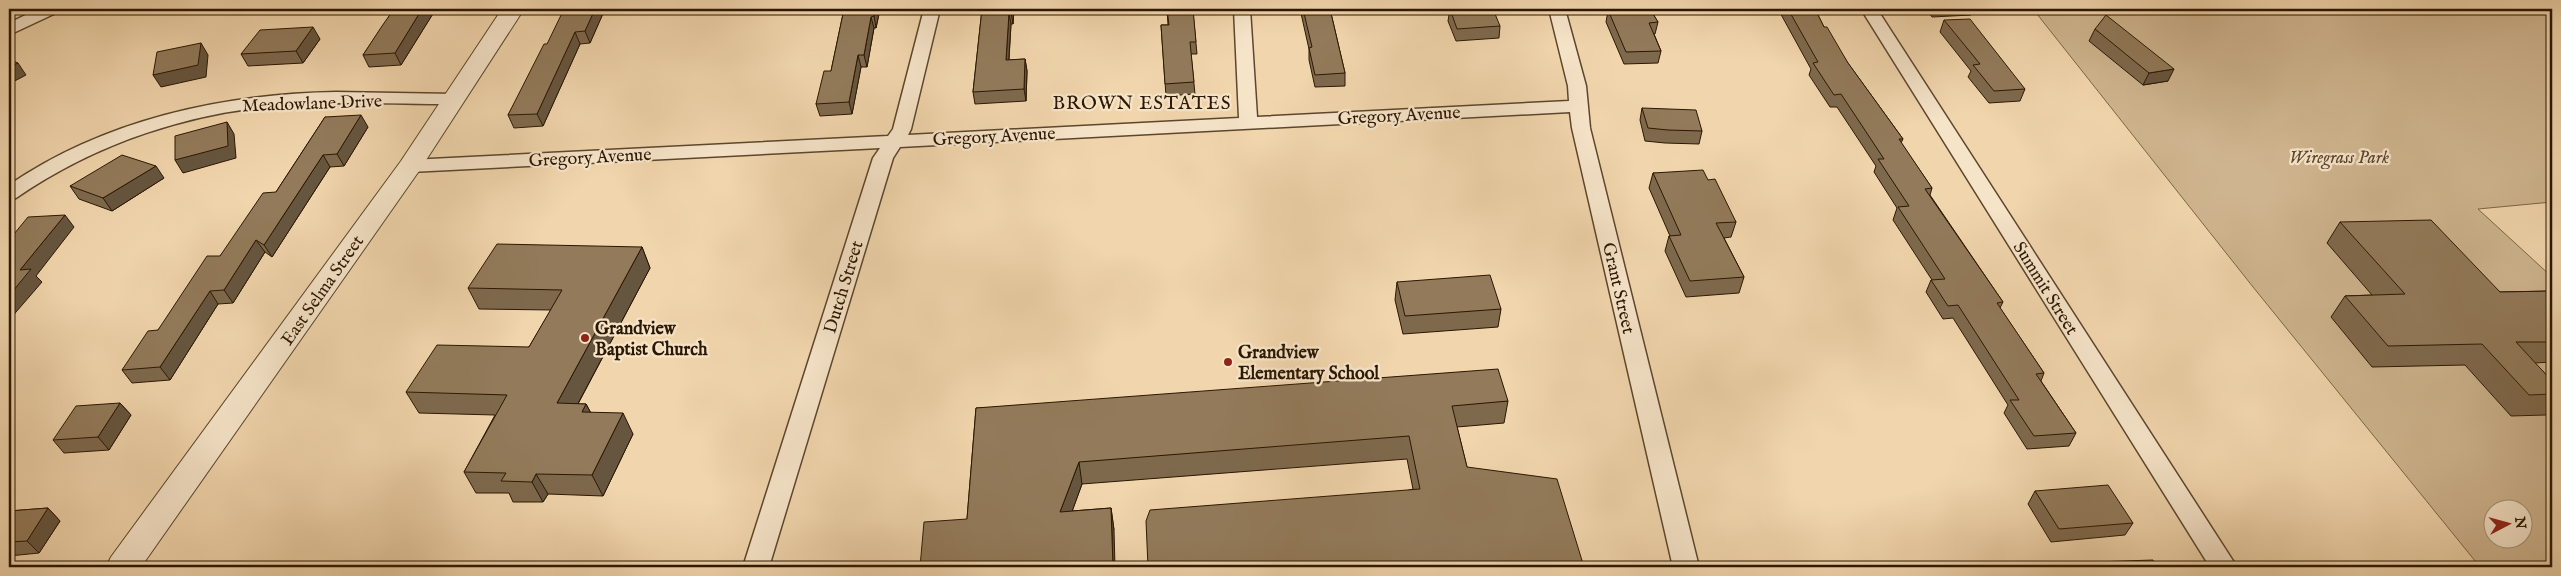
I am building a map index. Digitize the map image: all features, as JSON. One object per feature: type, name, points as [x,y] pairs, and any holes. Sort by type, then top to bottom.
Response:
[{"type":"street","points":[[9,30],[50,9]]},
{"type":"street","name":"East Selma Street","points":[[123,567],[410,166],[513,9]]},
{"type":"street","name":"Dutch Street","points":[[756,567],[883,158],[902,128],[932,9]]},
{"type":"street","points":[[1242,9],[1248,122]]},
{"type":"street","name":"Grant Street","points":[[1558,9],[1577,86],[1580,128],[1686,567]]},
{"type":"street","name":"Summit Street","points":[[1869,9],[2224,567]]},
{"type":"street","name":"Meadowlane Drive","points":[[9,194],[27,180],[82,151],[145,126],[217,108],[267,101],[455,99]]},
{"type":"street","name":"Gregory Avenue","points":[[410,166],[1579,106]]},
{"type":"street","points":[[9,174],[27,180]]},
{"type":"green space","name":"Wiregrass Park","points":[[2033,9],[2552,9],[2552,202],[2478,209],[2552,277],[2552,567],[2480,567],[2253,287]]},
{"type":"building","points":[[394,9],[422,9],[395,53],[363,55],[382,26]]},
{"type":"building","points":[[564,9],[595,9],[585,31],[575,32],[537,114],[508,115],[544,44],[547,44]]},
{"type":"building","points":[[844,9],[875,9],[874,16],[871,17],[864,55],[858,55],[849,102],[816,104],[824,71],[831,71]]},
{"type":"building","points":[[982,9],[1011,9],[1009,13],[1006,60],[1025,59],[1024,89],[973,92]]},
{"type":"building","points":[[1167,9],[1193,9],[1196,42],[1190,42],[1194,82],[1165,84],[1161,25],[1169,25]]},
{"type":"building","points":[[1303,9],[1330,9],[1345,73],[1315,75],[1309,48],[1312,47]]},
{"type":"building","points":[[1450,9],[1493,9],[1500,26],[1457,29]]},
{"type":"building","points":[[1650,9],[1658,22],[1649,23],[1661,51],[1626,52],[1608,10]]},
{"type":"building","points":[[1788,9],[1815,9],[1824,27],[1827,27],[1848,63],[1903,139],[1899,139],[1932,188],[1925,189],[2003,302],[1997,303],[2044,373],[2036,374],[2076,433],[2034,436],[2010,400],[2019,400],[1958,305],[1948,306],[1931,280],[1945,279],[1898,207],[1909,206],[1878,159],[1884,159],[1841,94],[1834,95],[1813,63],[1818,62]]},
{"type":"building","points":[[2106,15],[2174,69],[2149,73],[2095,29]]},
{"type":"building","points":[[1970,19],[2025,89],[1994,91],[1973,65],[1980,64],[1944,20]]},
{"type":"building","points":[[313,27],[296,51],[241,54],[260,30]]},
{"type":"building","points":[[201,43],[198,65],[153,75],[157,52]]},
{"type":"building","points":[[9,59],[18,63],[9,67]]},
{"type":"building","points":[[1642,108],[1696,110],[1702,131],[1648,128]]},
{"type":"building","points":[[361,115],[337,154],[323,155],[264,245],[256,240],[224,290],[210,291],[160,367],[122,370],[148,331],[158,330],[207,256],[220,256],[263,193],[276,192],[325,117]]},
{"type":"building","points":[[227,122],[228,146],[175,160],[175,136]]},
{"type":"building","points":[[122,155],[156,166],[103,198],[70,186]]},
{"type":"building","points":[[1703,170],[1708,180],[1715,179],[1736,222],[1716,223],[1744,277],[1690,281],[1669,236],[1681,235],[1653,173]]},
{"type":"building","points":[[65,215],[20,270],[31,269],[9,296],[9,240],[28,217]]},
{"type":"building","points":[[2431,220],[2500,292],[2552,291],[2552,342],[2516,342],[2552,381],[2552,394],[2529,395],[2482,344],[2388,346],[2345,296],[2405,294],[2340,222]]},
{"type":"building","points":[[497,244],[642,247],[557,403],[586,404],[582,412],[623,413],[592,475],[536,474],[532,482],[501,481],[506,473],[464,472],[507,395],[406,392],[437,345],[529,347],[562,290],[468,288]]},
{"type":"building","points":[[1490,275],[1501,309],[1405,316],[1397,282]]},
{"type":"building","points":[[1498,369],[1508,401],[1452,406],[1467,467],[1557,479],[1584,567],[1419,567],[1419,565],[1397,567],[1148,567],[1146,521],[1150,510],[1420,489],[1409,436],[1079,462],[1060,512],[1111,508],[1113,567],[920,567],[924,522],[967,519],[976,408]]},
{"type":"building","points":[[120,403],[98,437],[53,440],[76,406]]},
{"type":"building","points":[[2108,485],[2133,523],[2059,529],[2035,491]]},
{"type":"building","points":[[48,508],[27,541],[9,542],[9,511]]},
{"type":"building","points":[[2153,560],[2157,567],[2097,567],[2094,562]]},
{"type":"place","name":"Grandview Baptist Church","points":[[585,338]]},
{"type":"place","name":"Grandview Elementary School","points":[[1228,362]]},
{"type":"district","name":"BROWN ESTATES","points":[[1142,102]]}]
